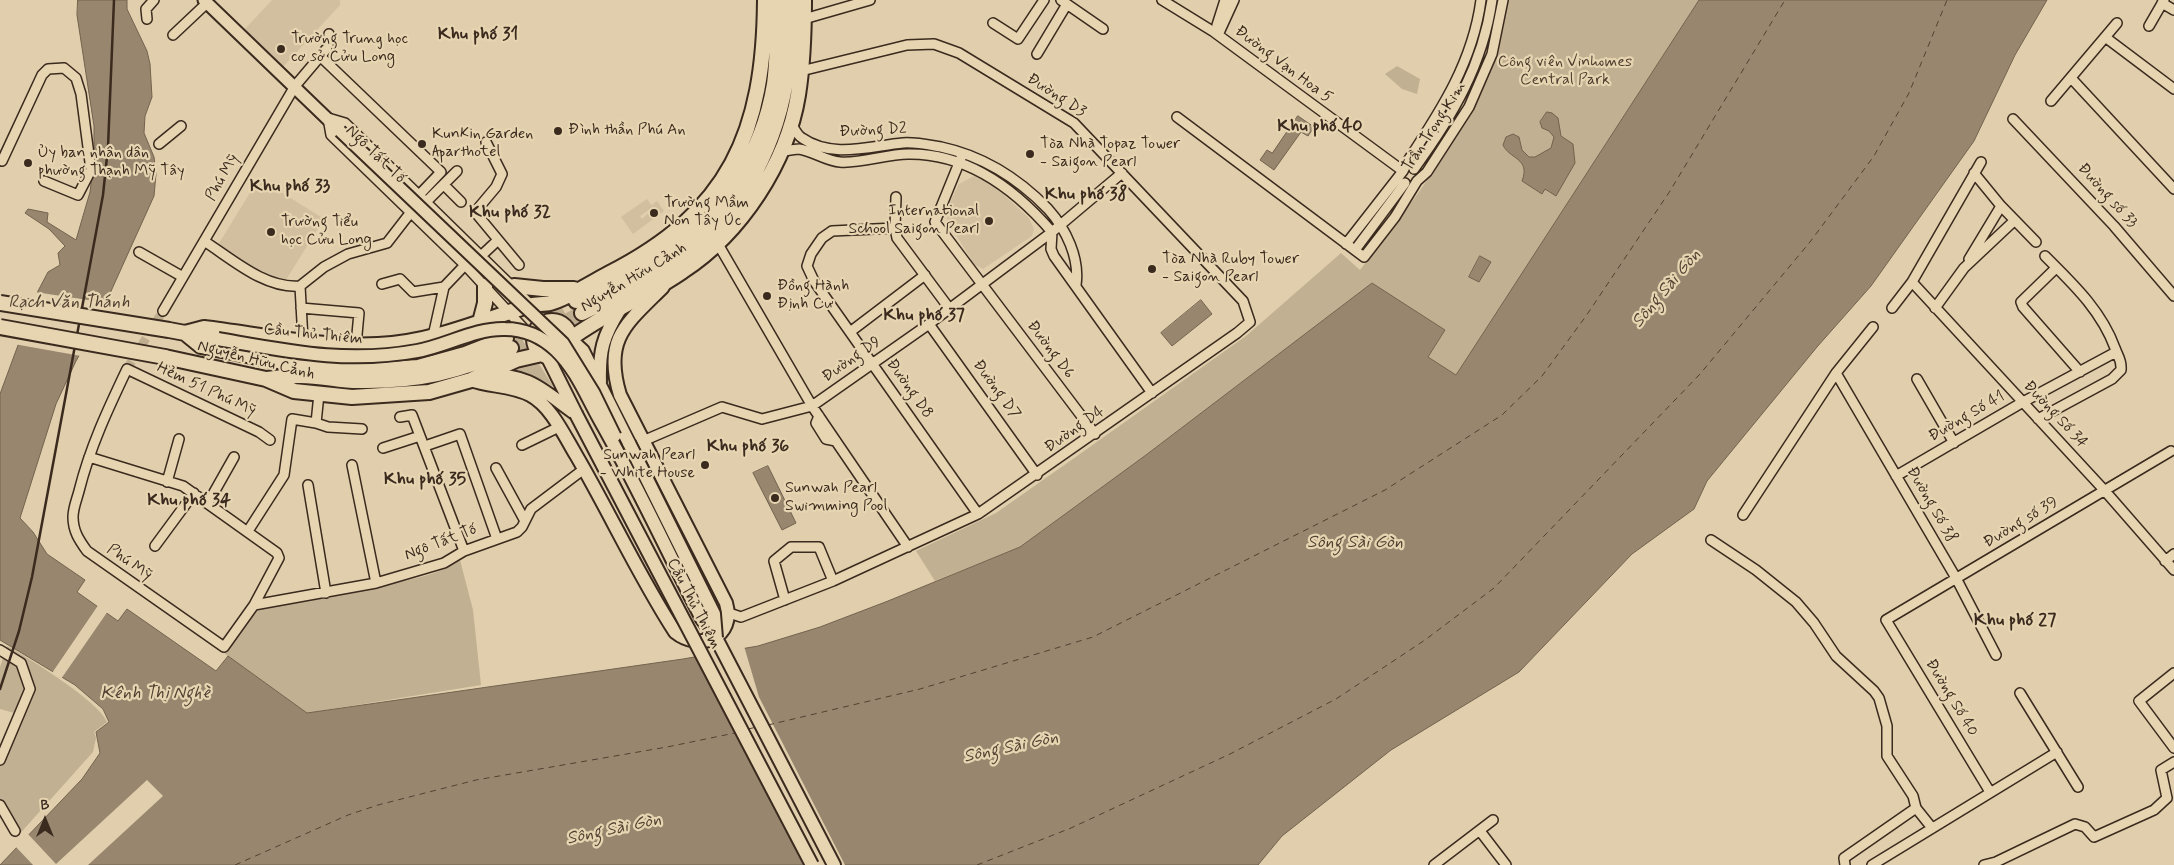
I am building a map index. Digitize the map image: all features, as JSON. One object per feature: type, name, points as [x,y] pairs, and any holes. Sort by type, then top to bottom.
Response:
[{"type":"main road","name":"Nguyễn Hữu Cảnh","points":[[185,333],[204,328],[356,345],[395,344],[433,336],[531,304],[579,301],[674,233],[700,208],[724,177],[746,135],[761,78],[765,45],[777,21],[765,0]]},
{"type":"main road","points":[[514,286],[543,290],[579,301],[660,273],[683,257],[712,231],[742,194],[763,158],[779,113],[788,66],[777,21],[777,0]]},
{"type":"main road","points":[[777,21],[791,0]]},
{"type":"main road","name":"Nguyễn Hữu Cảnh","points":[[570,339],[594,321],[620,309],[670,280],[718,244],[740,219],[763,184],[780,152],[791,123],[798,96],[801,71],[804,0]]},
{"type":"main road","points":[[777,21],[804,19]]},
{"type":"main road","points":[[476,377],[485,385],[516,389],[539,401],[559,427],[584,469],[674,632],[682,638],[694,641],[706,641],[715,638],[725,628],[729,613],[726,603],[620,395],[616,379],[614,349],[631,319],[670,280]]},
{"type":"main road","points":[[480,322],[485,303],[484,286]]},
{"type":"main road","name":"Nguyễn Hữu Cảnh","points":[[0,303],[203,336]]},
{"type":"main road","points":[[550,303],[541,327],[537,350],[544,355],[559,356],[564,353],[570,339]]},
{"type":"main road","points":[[600,387],[600,350],[603,339],[620,309]]},
{"type":"main road","points":[[541,327],[563,326],[570,339],[582,351],[714,614],[716,638]]},
{"type":"main road","name":"Nguyễn Hữu Cảnh","points":[[0,328],[164,357],[266,379],[294,391],[352,397],[429,392],[476,377],[516,360],[544,355]]},
{"type":"main road","name":"Cầu Thủ Thiêm","points":[[203,336],[308,355],[342,358],[375,358],[419,351],[489,330],[522,331],[544,340],[564,359],[621,457],[702,620],[716,638],[834,865]]},
{"type":"main road","points":[[185,333],[201,346],[308,367],[362,371],[418,366],[508,343],[457,371],[430,377],[394,381],[356,381],[298,376],[266,379]]},
{"type":"main road","name":"Cầu Thủ Thiêm","points":[[544,355],[812,865]]},
{"type":"main road","points":[[476,377],[499,374],[526,379],[576,414]]},
{"type":"street","points":[[147,19],[146,8],[154,0]]},
{"type":"street","points":[[804,19],[870,0]]},
{"type":"street","points":[[993,23],[1016,43],[1044,0]]},
{"type":"street","name":"Đường Vạn Hoa 5","points":[[1162,0],[1216,34],[1403,172]]},
{"type":"street","points":[[1216,34],[1225,0]]},
{"type":"street","points":[[1216,34],[1234,0]]},
{"type":"street","name":"Trần Trọng Kim","points":[[1346,244],[1403,172],[1409,159],[1454,89],[1474,36],[1481,0]]},
{"type":"street","name":"Trần Trọng Kim","points":[[1414,169],[1453,112],[1471,78],[1484,41],[1492,0]]},
{"type":"street","name":"Trần Trọng Kim","points":[[1405,183],[1355,250],[1364,257],[1395,217],[1417,181],[1427,172],[1480,85],[1492,54],[1503,0]]},
{"type":"street","points":[[173,35],[205,1]]},
{"type":"street","name":"Ngô Tất Tố","points":[[205,1],[328,118],[340,132]]},
{"type":"street","points":[[1037,54],[1064,2],[1103,29]]},
{"type":"street","points":[[2149,26],[2163,2],[2174,10]]},
{"type":"street","points":[[2051,101],[2117,23]]},
{"type":"street","points":[[329,34],[328,47],[321,57],[441,172],[420,194]]},
{"type":"street","points":[[2105,36],[2174,89]]},
{"type":"street","name":"Đường D3","points":[[801,71],[907,45],[934,44],[959,53],[1074,123],[1243,301],[1250,322]]},
{"type":"street","name":"Phú Mỹ","points":[[163,311],[294,86],[321,57]]},
{"type":"street","points":[[0,160],[2,161],[42,75],[48,68],[64,68],[76,78],[81,94],[91,170],[78,195],[44,181]]},
{"type":"street","points":[[2071,78],[2172,184]]},
{"type":"street","points":[[1178,117],[1355,250]]},
{"type":"street","name":"Ngô Tất Tố","points":[[328,118],[345,123],[514,286],[531,304],[541,327]]},
{"type":"street","name":"Ngô Tất Tố","points":[[328,118],[331,135],[465,265],[509,312],[541,327]]},
{"type":"street","name":"Đường số 33","points":[[2014,119],[2114,226],[2174,296]]},
{"type":"street","name":"Đường D2","points":[[791,123],[801,138],[823,147],[842,150],[905,143],[940,147],[963,153],[1001,170],[1019,182],[1061,224]]},
{"type":"street","points":[[159,144],[181,126]]},
{"type":"street","name":"Cầu Thủ Thiêm","points":[[340,132],[562,343],[594,394],[620,445],[621,457]]},
{"type":"street","points":[[486,142],[502,174],[496,187],[475,212],[519,265]]},
{"type":"street","points":[[876,147],[878,156]]},
{"type":"street","name":"Đường D2","points":[[780,152],[800,149],[840,162],[878,156],[909,154],[959,162],[993,178],[1012,191],[1052,232]]},
{"type":"street","points":[[959,162],[963,153]]},
{"type":"street","name":"Đường D6","points":[[959,162],[935,222],[1094,434]]},
{"type":"street","points":[[1892,308],[1912,282],[1982,162]]},
{"type":"street","points":[[1410,168],[1414,169],[1418,176],[1417,181],[1410,184],[1405,183],[1402,176],[1403,172],[1410,168]]},
{"type":"street","points":[[427,201],[457,172]]},
{"type":"street","name":"Đường D9","points":[[643,441],[722,407],[762,419],[812,406],[929,324],[1052,232],[1122,173]]},
{"type":"street","points":[[1974,174],[2001,206],[2036,242]]},
{"type":"street","points":[[444,185],[461,202]]},
{"type":"street","points":[[896,197],[895,228],[898,238],[950,308]]},
{"type":"street","points":[[1935,308],[1964,268],[2001,206]]},
{"type":"street","points":[[204,241],[271,283],[288,287],[300,286],[324,267],[348,254],[387,243],[411,212]]},
{"type":"street","points":[[1964,268],[2015,220]]},
{"type":"street","points":[[1061,224],[1074,254],[1076,285]]},
{"type":"street","name":"Đường D8","points":[[895,228],[832,231],[822,238],[808,260],[807,266],[814,281],[978,514]]},
{"type":"street","points":[[1052,232],[1051,249],[1152,394]]},
{"type":"street","points":[[482,255],[498,240]]},
{"type":"street","points":[[718,244],[812,406],[908,547]]},
{"type":"street","points":[[139,252],[183,277]]},
{"type":"street","points":[[2038,419],[2112,379],[2121,370],[2122,361],[2116,352],[2109,332],[2085,296],[2044,256]]},
{"type":"street","points":[[433,336],[444,287],[465,265]]},
{"type":"street","points":[[2056,268],[2021,302],[2023,307],[2080,372]]},
{"type":"street","points":[[850,332],[925,275]]},
{"type":"street","points":[[382,284],[400,279],[413,292],[444,287]]},
{"type":"street","name":"Đường Số 34","points":[[1912,282],[2104,490],[2174,570]]},
{"type":"street","points":[[300,286],[303,340]]},
{"type":"street","points":[[301,308],[359,313],[356,345]]},
{"type":"street","name":"Đường D4","points":[[729,613],[741,618],[833,581],[978,514],[1152,394],[1250,322]]},
{"type":"street","name":"Đường D7","points":[[929,324],[1037,475]]},
{"type":"street","points":[[1743,515],[1836,373],[1873,327]]},
{"type":"street","name":"Đường Số 41","points":[[1896,476],[2023,402],[2116,352]]},
{"type":"street","name":"Phú Mỹ","points":[[127,369],[95,435],[73,516],[76,535],[87,551],[224,647],[254,605],[279,558],[277,553],[248,531]]},
{"type":"street","name":"Hẻm 51 Phú Mỹ","points":[[127,369],[259,432],[270,440]]},
{"type":"street","name":"Đường Số 38","points":[[1836,373],[1956,578],[1996,655]]},
{"type":"street","points":[[1917,379],[1954,442]]},
{"type":"street","points":[[316,423],[319,394]]},
{"type":"street","points":[[400,417],[412,415],[464,550]]},
{"type":"street","points":[[89,457],[183,486],[248,531],[284,475],[292,419],[328,427],[362,430]]},
{"type":"street","points":[[522,445],[559,427]]},
{"type":"street","points":[[425,446],[460,434],[498,540]]},
{"type":"street","points":[[383,448],[420,436]]},
{"type":"street","points":[[167,482],[179,439]]},
{"type":"street","name":"Đường số 39","points":[[1886,620],[2171,451]]},
{"type":"street","points":[[208,504],[234,457]]},
{"type":"street","points":[[352,465],[376,583]]},
{"type":"street","points":[[496,468],[524,521]]},
{"type":"street","name":"Ngô Tất Tố","points":[[254,605],[376,583],[444,563],[464,550],[517,532],[531,509],[584,469]]},
{"type":"street","points":[[308,485],[326,593]]},
{"type":"street","points":[[155,546],[194,493]]},
{"type":"street","points":[[1711,540],[1756,570],[1796,602],[1814,623],[1836,656],[1874,691],[1879,698],[1887,726],[1887,756],[1913,796],[1916,808],[1932,828]]},
{"type":"street","points":[[785,600],[774,561],[791,548],[819,547],[833,581]]},
{"type":"street","points":[[2165,561],[2174,554]]},
{"type":"street","name":"Đường Số 40","points":[[1886,620],[1990,792]]},
{"type":"street","points":[[0,650],[21,663],[30,689],[0,760]]},
{"type":"street","points":[[2174,673],[2139,701],[2174,748]]},
{"type":"street","points":[[2020,694],[2078,787]]},
{"type":"street","points":[[1872,865],[2057,752]]},
{"type":"street","points":[[1984,865],[1996,862],[2075,824],[2085,827],[2094,838],[2154,810],[2167,798],[2161,770],[2174,762]]},
{"type":"street","points":[[0,806],[15,831]]},
{"type":"street","points":[[1845,865],[1844,858],[1916,808]]},
{"type":"street","points":[[1434,865],[1493,820]]},
{"type":"street","points":[[1480,831],[1506,865]]},
{"type":"shaded area","name":"Trường Trung học cơ sở Cửu Long","points":[[272,0],[340,0],[340,5],[282,68],[244,30]]},
{"type":"shaded area","name":"International School Saigon Pearl","points":[[974,176],[993,185],[1029,218],[1034,229],[1032,236],[983,269],[974,264],[947,220],[949,204],[959,184]]},
{"type":"shaded area","name":"Trường Tiểu học Cửu Long","points":[[259,178],[324,219],[284,283],[272,279],[218,245]]},
{"type":"shaded area","points":[[647,199],[653,207],[640,216],[642,219],[654,208],[652,205],[657,201],[664,211],[633,234],[621,217]]},
{"type":"green space","name":"Công viên Vinhomes Central Park","points":[[1506,0],[1699,0],[1456,375],[1428,357],[1445,330],[1372,283],[1146,455],[1020,547],[935,581],[916,551],[996,513],[1246,336],[1341,253],[1360,270],[1429,177],[1471,107],[1488,72],[1500,36]]},
{"type":"green space","points":[[1397,66],[1420,79],[1417,94],[1402,89],[1385,74]]},
{"type":"green space","points":[[539,364],[553,386],[514,370]]},
{"type":"green space","points":[[460,560],[473,610],[481,685],[307,713],[225,654],[256,609],[413,579],[443,570]]},
{"type":"green space","points":[[7,646],[30,659],[78,692],[102,714],[107,722],[94,732],[96,738],[93,752],[16,838],[0,816],[0,749],[18,714],[0,709],[0,667]]},
{"type":"water","name":"Sông Sài Gòn","points":[[78,0],[127,0],[127,9],[147,51],[150,64],[152,97],[145,116],[144,133],[154,157],[156,174],[154,196],[93,331],[76,361],[56,404],[20,518],[33,532],[47,554],[85,580],[77,592],[118,621],[127,609],[216,671],[228,656],[307,713],[683,659],[758,646],[820,627],[888,601],[1020,547],[1146,455],[1372,283],[1445,330],[1428,357],[1456,375],[1699,0],[2047,0],[2015,55],[1974,141],[1871,286],[1817,347],[1707,481],[1694,509],[1632,554],[1519,672],[1391,750],[1282,836],[1258,865],[0,865],[82,779],[100,753],[96,732],[109,722],[103,709],[75,685],[0,640],[0,394],[38,291],[48,272],[60,265],[58,253],[65,246],[49,229],[25,213],[28,209],[48,213],[47,222],[76,240],[90,192],[94,160],[94,126],[77,15]]},
{"type":"water","points":[[1547,112],[1552,113],[1558,118],[1561,136],[1573,144],[1575,163],[1556,196],[1545,189],[1542,194],[1522,181],[1524,168],[1522,163],[1506,150],[1503,145],[1506,137],[1513,134],[1519,137],[1522,150],[1529,157],[1535,157],[1551,148],[1554,137],[1549,131],[1542,128],[1540,122]]},
{"type":"water","points":[[1298,116],[1314,127],[1308,136],[1301,132],[1274,170],[1260,160],[1267,150],[1272,153]]},
{"type":"water","points":[[1480,256],[1491,262],[1479,282],[1469,277]]},
{"type":"water","points":[[1201,300],[1212,314],[1172,346],[1161,333]]},
{"type":"water","name":"Sunwah Pearl Swimming Pool","points":[[768,466],[796,523],[782,530],[753,473]]},
{"type":"pier","points":[[35,292],[108,303],[95,332],[81,356],[14,344]]},
{"type":"pier","points":[[99,604],[108,611],[61,679],[52,673]]},
{"type":"pier","points":[[744,646],[759,697],[845,865],[807,865],[696,654]]},
{"type":"pier","points":[[147,780],[163,796],[88,865],[33,865],[15,846],[27,833],[56,864]]},
{"type":"ferry route","points":[[768,725],[920,689],[1093,637],[1385,490],[1502,415],[1542,376],[1586,316],[1670,191],[1785,0]]},
{"type":"ferry route","points":[[977,865],[1071,828],[1230,754],[1336,699],[1425,640],[1494,588],[1700,374],[1810,242],[1874,156],[1909,93],[1947,0]]},
{"type":"ferry route","points":[[748,729],[757,727]]},
{"type":"ferry route","points":[[235,865],[348,815],[378,805],[476,780],[667,747],[735,733]]},
{"type":"tunnel","points":[[513,335],[576,301]]},
{"type":"tunnel","points":[[127,369],[163,311]]},
{"type":"tunnel","points":[[511,348],[582,313]]},
{"type":"railway","points":[[0,689],[19,631],[32,577],[103,195],[108,147],[114,0]]},
{"type":"place","name":"Trường Trung học cơ sở Cửu Long","points":[[281,49]]},
{"type":"place","name":"Đình thần Phú An","points":[[558,131]]},
{"type":"place","name":"KunKin Garden Aparthotel","points":[[422,144]]},
{"type":"place","name":"Tòa Nhà Topaz Tower - Saigon Pearl","points":[[1030,154]]},
{"type":"place","name":"Ủy ban nhân dân phường Thạnh Mỹ Tây","points":[[28,163]]},
{"type":"place","name":"Trường Mầm Non Tây Úc","points":[[654,213]]},
{"type":"place","name":"International School Saigon Pearl","points":[[989,221]]},
{"type":"place","name":"Trường Tiểu học Cửu Long","points":[[271,232]]},
{"type":"place","name":"Tòa Nhà Ruby Tower - Saigon Pearl","points":[[1152,269]]},
{"type":"place","name":"Đồng Hành Định Cư","points":[[767,296]]},
{"type":"place","name":"Sunwah Pearl - White House","points":[[705,465]]},
{"type":"place","name":"Sunwah Pearl Swimming Pool","points":[[775,498]]},
{"type":"district","name":"Khu phố 31","points":[[478,35]]},
{"type":"district","name":"Khu phố 40","points":[[1320,127]]},
{"type":"district","name":"Khu phố 33","points":[[290,187]]},
{"type":"district","name":"Khu phố 38","points":[[1086,195]]},
{"type":"district","name":"Khu phố 32","points":[[510,213]]},
{"type":"district","name":"Khu phố 37","points":[[924,316]]},
{"type":"district","name":"Khu phố 36","points":[[748,447]]},
{"type":"district","name":"Khu phố 35","points":[[425,480]]},
{"type":"district","name":"Khu phố 34","points":[[189,501]]},
{"type":"district","name":"Khu phố 27","points":[[2015,621]]},
{"type":"water label","name":"Rạch Văn Thánh","points":[[69,303]]},
{"type":"water label","name":"Kênh Thị Nghè","points":[[155,694]]}]
